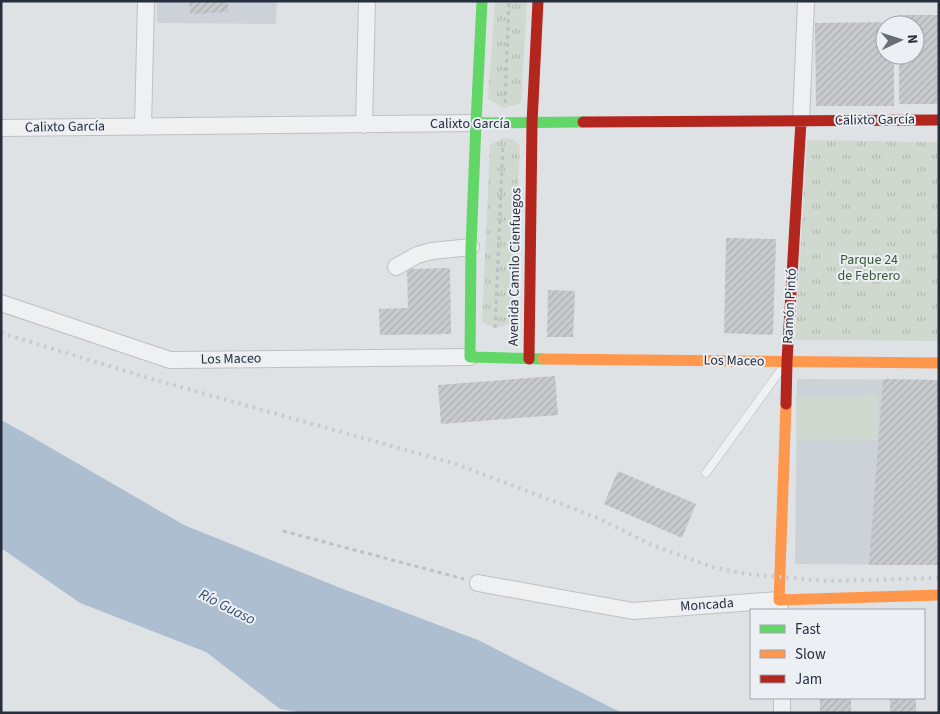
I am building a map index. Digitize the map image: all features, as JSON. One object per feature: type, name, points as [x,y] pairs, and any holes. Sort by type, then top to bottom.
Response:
[{"type":"main road","points":[[470,357],[476,124],[482,1]]},
{"type":"main road","name":"Avenida Camilo Cienfuegos","points":[[470,357],[529,359],[532,123],[538,1]]},
{"type":"main road","name":"Calixto García","points":[[476,124],[939,120]]},
{"type":"main road","name":"Ramón Pintó","points":[[780,605],[787,361],[800,121]]},
{"type":"main road","name":"Los Maceo","points":[[529,359],[939,363]]},
{"type":"main road","name":"Moncada","points":[[780,605],[939,595]]},
{"type":"street","points":[[143,127],[146,1]]},
{"type":"street","points":[[364,125],[367,1]]},
{"type":"street","name":"Ramón Pintó","points":[[800,121],[806,1]]},
{"type":"street","name":"Calixto García","points":[[1,128],[476,124]]},
{"type":"street","points":[[396,267],[417,255],[432,251],[472,247]]},
{"type":"street","name":"Los Maceo","points":[[1,303],[170,360],[470,357]]},
{"type":"street","name":"Moncada","points":[[478,583],[633,611],[780,605]]},
{"type":"lane","points":[[706,473],[787,361]]},
{"type":"path","points":[[496,328],[509,1]]},
{"type":"path","points":[[283,531],[478,583]]},
{"type":"shaded area","points":[[157,1],[277,1],[276,24],[157,23]]},
{"type":"shaded area","points":[[797,379],[939,380],[939,565],[795,564]]},
{"type":"green space","points":[[495,1],[527,1],[521,103],[504,108],[488,99]]},
{"type":"green space","points":[[503,138],[513,139],[520,146],[512,323],[495,328],[482,322],[490,145]]},
{"type":"green space","name":"Parque 24 de Febrero","points":[[807,140],[939,142],[939,341],[795,340]]},
{"type":"green space","points":[[877,395],[878,440],[797,441],[796,396]]},
{"type":"water","name":"Río Guaso","points":[[1,420],[184,525],[338,587],[478,640],[622,713],[307,713],[280,709],[206,652],[80,603],[1,548]]},
{"type":"building","points":[[189,1],[228,1],[228,12],[190,14]]},
{"type":"building","points":[[925,15],[939,15],[939,104],[899,104],[899,65],[925,65]]},
{"type":"building","points":[[875,22],[875,65],[894,65],[894,106],[816,106],[815,23]]},
{"type":"building","points":[[726,238],[776,239],[773,335],[724,333]]},
{"type":"building","points":[[450,268],[451,334],[380,335],[379,309],[408,308],[407,269]]},
{"type":"building","points":[[548,290],[575,291],[573,337],[547,337]]},
{"type":"building","points":[[555,376],[558,415],[441,424],[438,385]]},
{"type":"building","points":[[883,379],[939,380],[939,565],[869,565]]},
{"type":"building","points":[[618,471],[696,504],[682,538],[604,504]]},
{"type":"building","points":[[820,699],[851,699],[851,713],[820,713]]},
{"type":"building","points":[[890,699],[916,699],[916,713],[890,713]]},
{"type":"railway","points":[[1,333],[152,379],[456,464],[598,518],[652,545],[712,567],[747,574],[827,581],[939,578]]},
{"type":"traffic: fast","points":[[482,1],[476,123],[583,122]]},
{"type":"traffic: fast","points":[[476,123],[471,247],[470,357],[543,359]]},
{"type":"traffic: slow","points":[[543,359],[939,363]]},
{"type":"traffic: slow","points":[[786,404],[779,600],[939,595]]},
{"type":"traffic: jam","points":[[529,359],[532,123],[538,1]]},
{"type":"traffic: jam","points":[[583,122],[939,120]]},
{"type":"traffic: jam","points":[[786,404],[801,121]]}]
